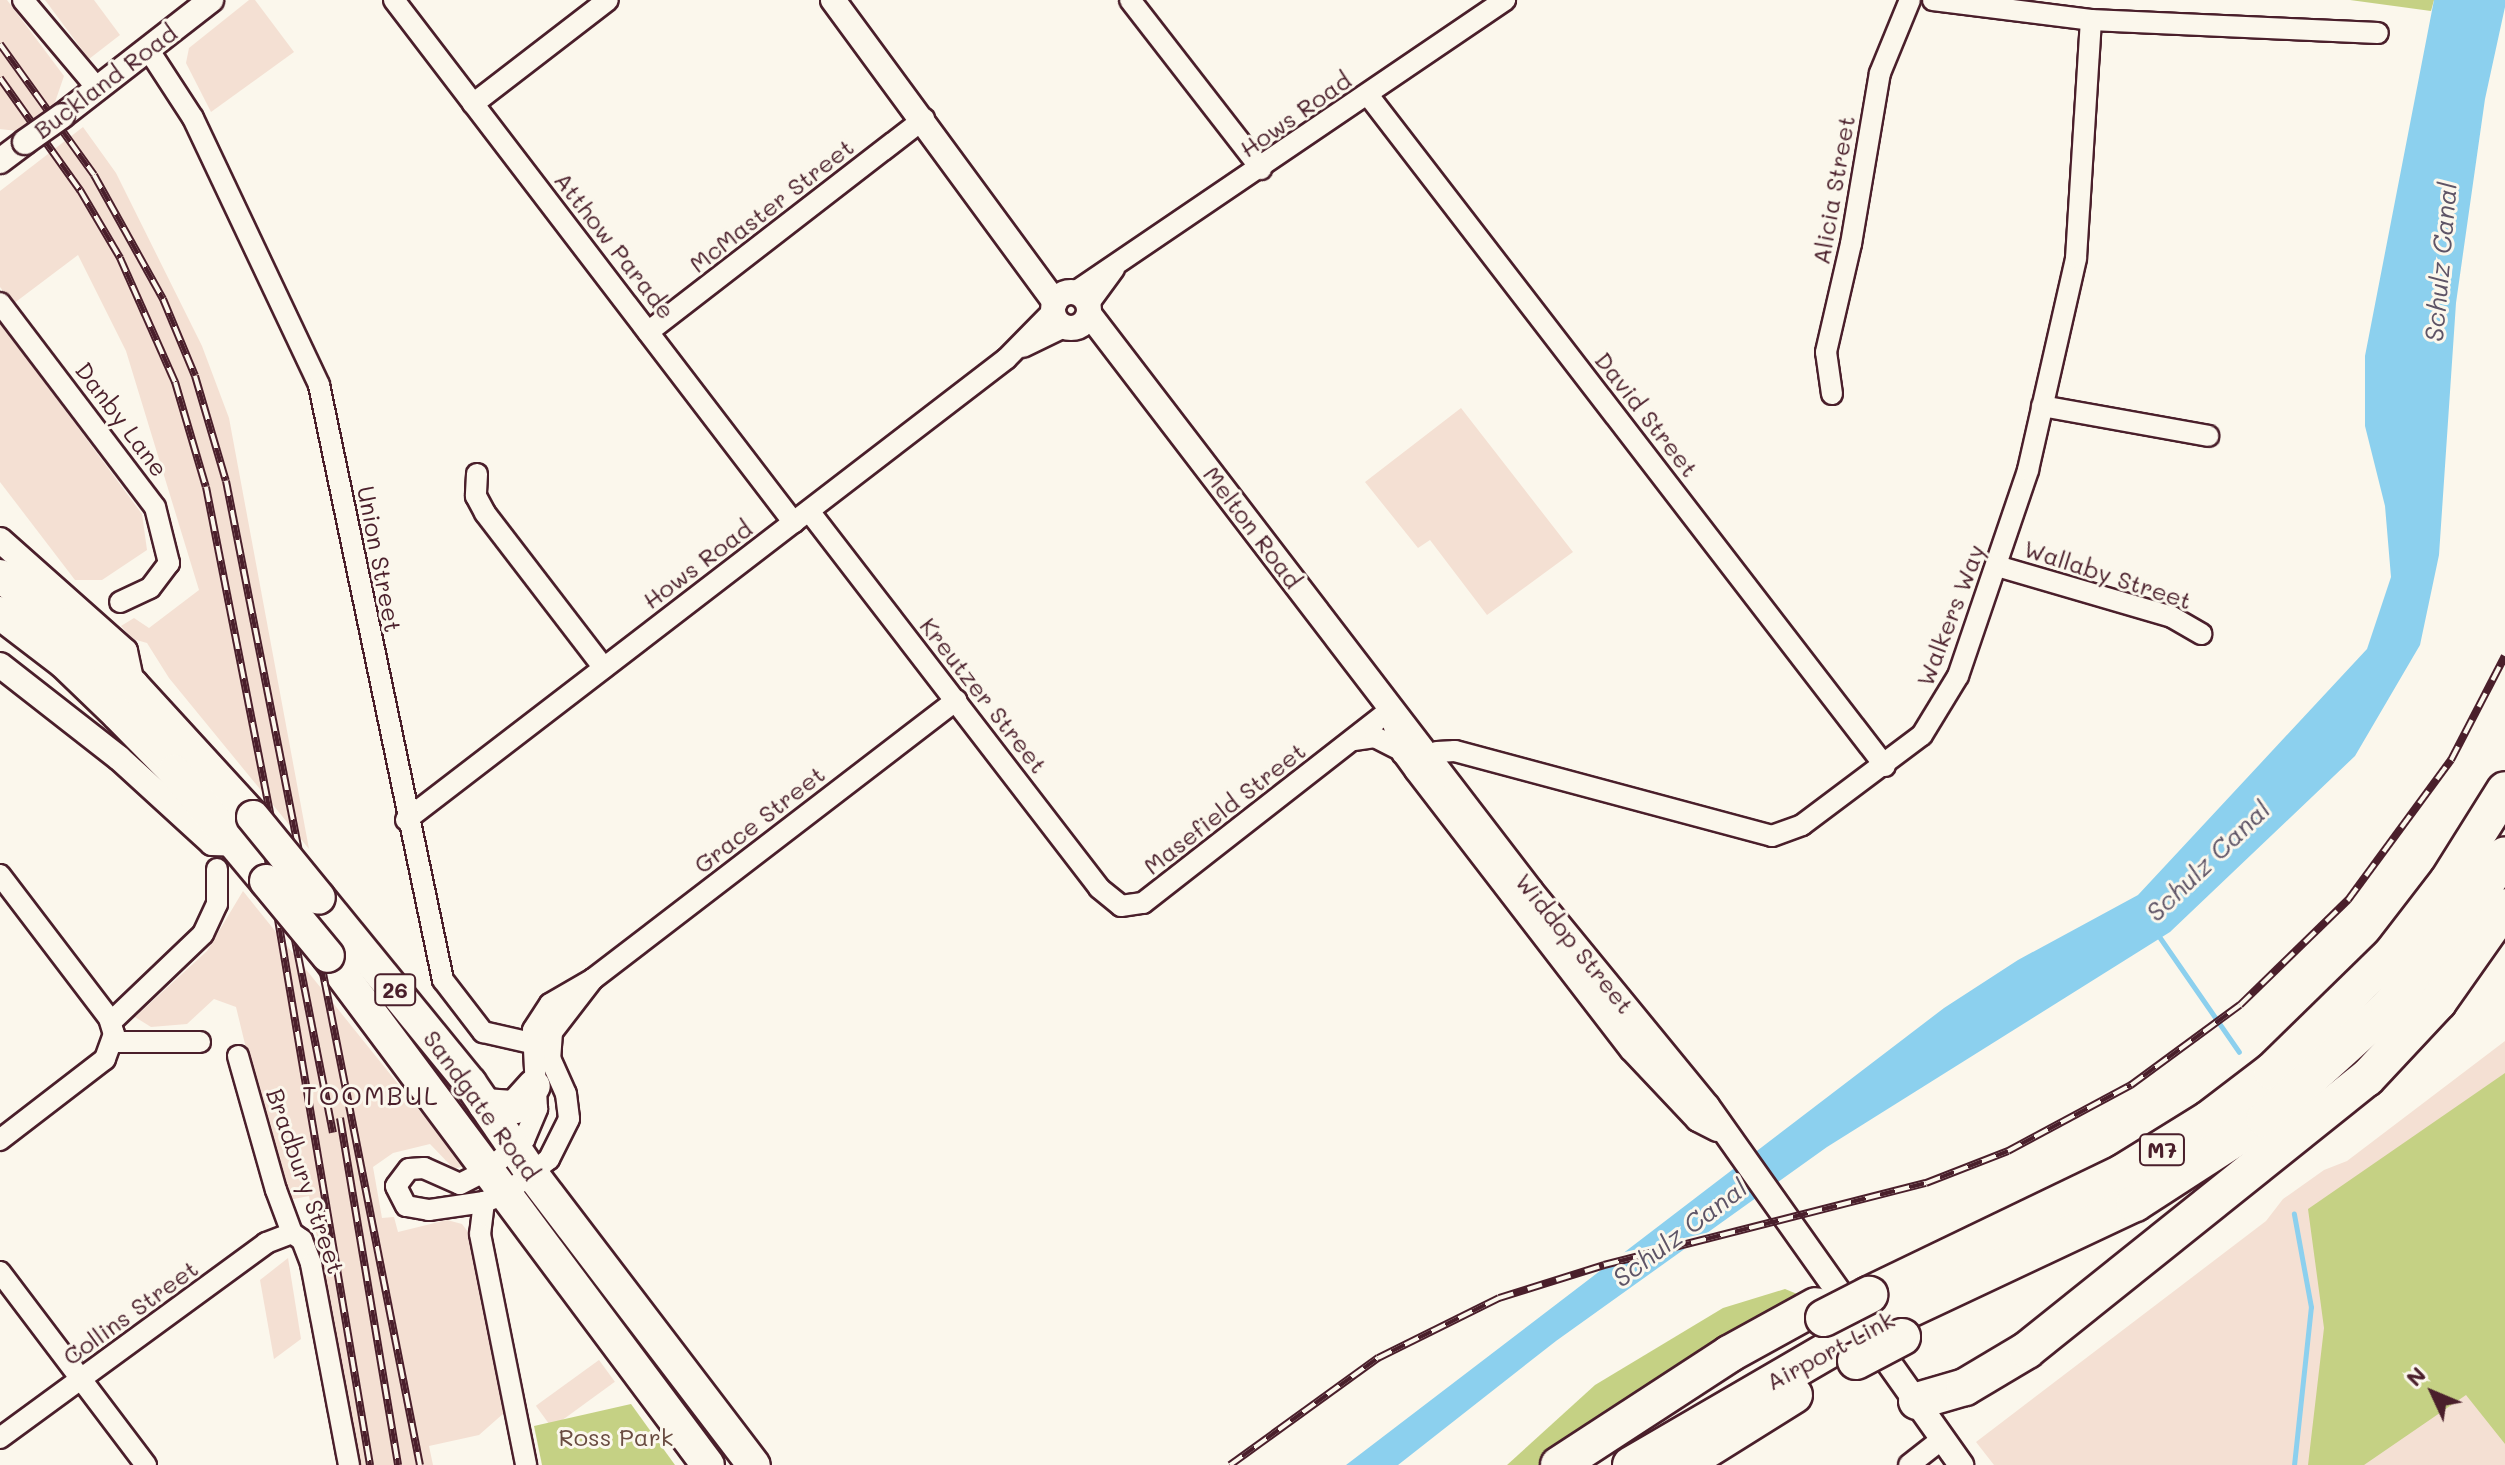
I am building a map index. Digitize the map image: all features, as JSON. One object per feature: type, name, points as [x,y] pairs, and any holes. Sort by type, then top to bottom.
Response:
[{"type":"highway","name":"Sandgate Road","points":[[0,576],[65,624],[132,685],[245,830],[266,881],[328,956],[492,1189],[708,1465]]},
{"type":"highway","name":"Sandgate Road","points":[[0,613],[64,662],[319,898],[485,1105],[523,1162],[754,1465]]},
{"type":"highway","name":"M7","points":[[1882,1303],[2122,1173],[2209,1119],[2272,1071],[2391,955],[2457,867],[2505,790]]},
{"type":"highway","name":"Airport Link","points":[[1882,1303],[2038,1250],[2182,1176],[2306,1085],[2431,959],[2505,855]]},
{"type":"highway","points":[[1917,1401],[1965,1387],[2027,1350],[2348,1093],[2438,1002],[2505,907]]},
{"type":"highway","points":[[485,1105],[515,1107],[534,1086]]},
{"type":"highway","points":[[1682,1465],[1835,1332],[1882,1303]]},
{"type":"highway","points":[[1559,1465],[1716,1362],[1835,1332],[1882,1303]]},
{"type":"highway","name":"Airport Link","points":[[1591,1465],[1716,1381],[1835,1332]]},
{"type":"highway","name":"Airport Link","points":[[1631,1465],[1835,1332]]},
{"type":"street","points":[[23,0],[97,88]]},
{"type":"street","name":"Buckland Road","points":[[0,161],[211,0]]},
{"type":"street","name":"Atthow Parade","points":[[394,0],[648,332],[802,517]]},
{"type":"street","points":[[473,104],[608,0]]},
{"type":"street","name":"Melton Road","points":[[833,0],[1029,261],[1037,282],[1114,347],[1391,709],[1423,763]]},
{"type":"street","points":[[1130,0],[1261,169]]},
{"type":"street","name":"Hows Road","points":[[406,820],[1071,309],[1114,269],[1505,0]]},
{"type":"street","name":"Alicia Street","points":[[1832,394],[1826,352],[1851,244],[1880,73],[1910,0]]},
{"type":"street","points":[[1933,0],[2091,20],[2378,33]]},
{"type":"street","name":"Walkers Way","points":[[1423,763],[1444,750],[1772,836],[1802,825],[1885,766],[1922,735],[1945,703],[1997,566],[2042,406],[2076,258],[2091,20]]},
{"type":"street","name":"Union Street","points":[[148,49],[193,118],[319,385],[435,956],[452,998],[483,1032],[540,1046]]},
{"type":"street","name":"David Street","points":[[1368,95],[1885,766]]},
{"type":"street","name":"McMaster Street","points":[[648,332],[924,119]]},
{"type":"street","name":"Danby Lane","points":[[0,303],[155,507],[169,549],[166,572],[150,588],[120,602]]},
{"type":"street","points":[[2042,406],[2208,436]]},
{"type":"street","points":[[477,474],[476,496],[485,513],[604,668]]},
{"type":"street","name":"Kreutzer Street","points":[[802,517],[956,700],[1099,888],[1121,906]]},
{"type":"street","name":"Sandgate Road","points":[[0,540],[125,651],[132,685]]},
{"type":"street","name":"Wallaby Street","points":[[1997,566],[2172,617],[2201,634]]},
{"type":"street","points":[[0,665],[137,774],[212,843],[245,830]]},
{"type":"street","name":"Grace Street","points":[[540,1046],[569,1119],[557,1149],[523,1162],[492,1189],[460,1203],[412,1209],[401,1201],[396,1186],[409,1169],[424,1168],[460,1184],[492,1189],[523,1162],[535,1120],[534,1086],[540,1046],[538,1018],[550,1004],[593,979],[956,700]]},
{"type":"street","name":"Masefield Street","points":[[1121,906],[1143,903],[1391,709]]},
{"type":"street","points":[[1354,740],[1375,737],[1423,763]]},
{"type":"street","name":"Widdop Street","points":[[1423,763],[1632,1049],[1698,1119],[1720,1130],[1771,1194],[1961,1465]]},
{"type":"street","points":[[0,1140],[105,1059],[112,1032],[203,934],[217,904],[217,869]]},
{"type":"street","points":[[0,875],[112,1032],[200,1042]]},
{"type":"street","name":"Bradbury Street","points":[[238,1056],[292,1233],[302,1240],[311,1264],[349,1465]]},
{"type":"street","points":[[480,1234],[492,1189]]},
{"type":"street","points":[[460,1203],[480,1234],[526,1465]]},
{"type":"street","name":"Collins Street","points":[[0,1438],[266,1243],[292,1233]]},
{"type":"street","points":[[0,1272],[146,1465]]},
{"type":"street","points":[[1909,1465],[1942,1439]]},
{"type":"shaded area","points":[[0,0],[7,0],[64,76],[54,105],[17,131],[0,129]]},
{"type":"shaded area","points":[[45,0],[94,0],[120,35],[89,59]]},
{"type":"shaded area","points":[[249,0],[255,0],[294,52],[211,112],[186,63],[189,48]]},
{"type":"shaded area","points":[[83,127],[116,173],[202,346],[229,418],[309,849],[169,678],[147,643],[133,639],[121,626],[134,618],[149,628],[199,590],[126,351],[78,255],[13,304],[0,287],[0,191]]},
{"type":"shaded area","points":[[0,322],[142,514],[147,550],[102,580],[75,580],[0,482]]},
{"type":"shaded area","points":[[1461,408],[1573,552],[1487,615],[1430,540],[1418,548],[1365,482]]},
{"type":"shaded area","points":[[243,891],[464,1166],[454,1169],[430,1144],[393,1153],[373,1167],[382,1218],[394,1217],[398,1232],[447,1220],[462,1224],[468,1232],[504,1413],[479,1435],[429,1446],[433,1465],[361,1465],[309,1196],[283,1201],[236,1007],[214,999],[187,1024],[151,1027],[135,1017],[207,951]]},
{"type":"shaded area","points":[[2505,1041],[2505,1465],[1994,1465],[1976,1442],[2266,1221],[2283,1199],[2324,1170],[2347,1161]]},
{"type":"shaded area","points":[[288,1258],[301,1339],[274,1359],[260,1280]]},
{"type":"shaded area","points":[[599,1360],[615,1382],[552,1428],[536,1406]]},
{"type":"green space","points":[[2350,0],[2434,0],[2431,11]]},
{"type":"green space","points":[[2505,1073],[2505,1444],[2466,1395],[2364,1465],[2308,1465],[2324,1328],[2308,1209]]},
{"type":"green space","points":[[1785,1289],[1802,1296],[1539,1465],[1507,1465],[1595,1385],[1723,1308]]},
{"type":"green space","name":"Ross Park","points":[[631,1404],[675,1465],[542,1465],[534,1426]]},
{"type":"water","name":"Schulz Canal","points":[[2434,0],[2505,0],[2505,7],[2485,99],[2456,303],[2439,555],[2420,645],[2355,756],[2170,932],[1827,1147],[1556,1341],[1398,1465],[1346,1465],[1944,1008],[2018,960],[2138,895],[2367,649],[2391,577],[2385,506],[2365,426],[2365,356]]},
{"type":"pier","points":[[1718,1230],[1695,1246],[1586,1273],[1608,1256]]},
{"type":"waterway","name":"Schulz Canal","points":[[2158,935],[2239,1052]]},
{"type":"waterway","points":[[2294,1214],[2311,1307],[2294,1465]]},
{"type":"railway","points":[[0,44],[94,175],[163,299],[195,376],[226,481],[420,1465]]},
{"type":"railway","points":[[0,78],[80,190],[120,258],[175,382],[206,487],[333,1133]]},
{"type":"railway","points":[[1230,1465],[1378,1358],[1499,1298],[1604,1265],[1926,1183],[2008,1151],[2131,1085],[2240,1005],[2348,900],[2451,760],[2505,656]]},
{"type":"railway","points":[[267,854],[370,1465]]},
{"type":"railway","points":[[340,1118],[398,1465]]},
{"type":"district","name":"TOOMBUL","points":[[371,1096]]}]
